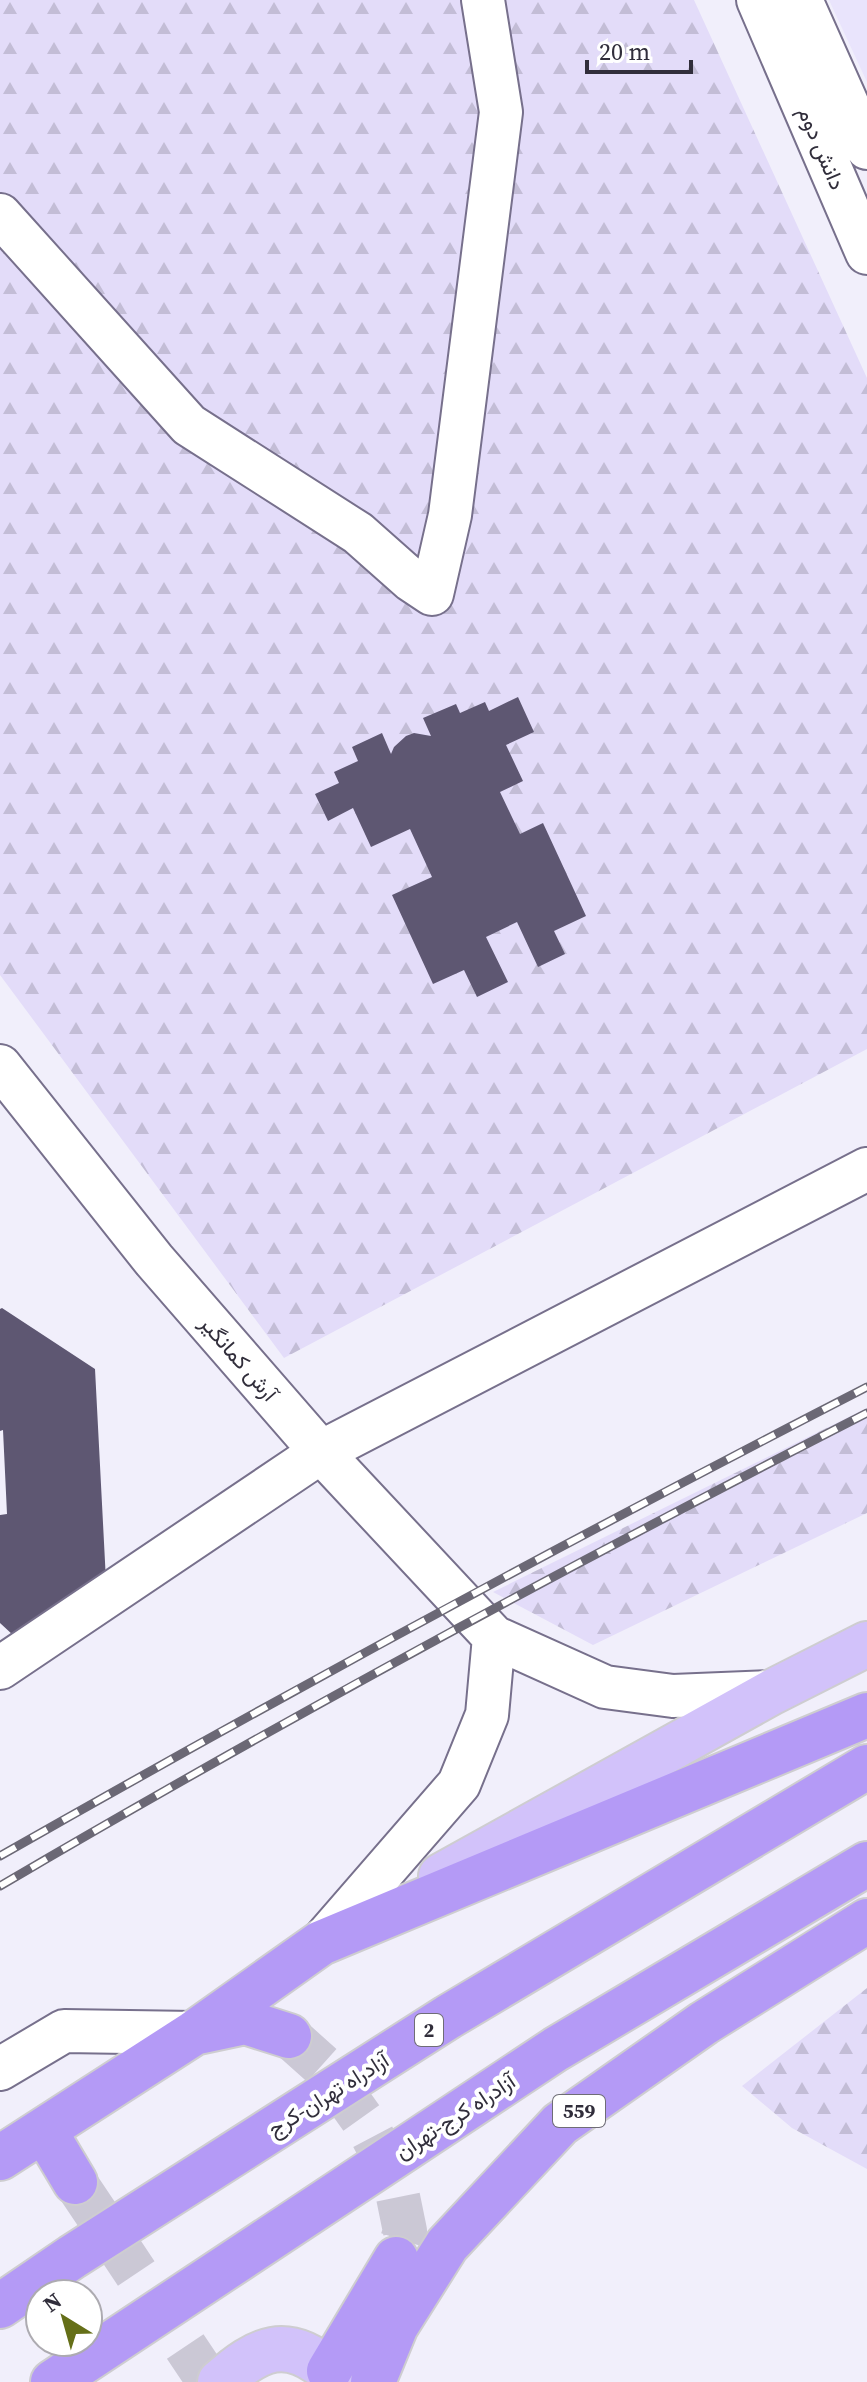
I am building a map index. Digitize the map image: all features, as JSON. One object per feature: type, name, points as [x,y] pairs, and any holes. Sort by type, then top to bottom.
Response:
[{"type":"highway","points":[[0,2158],[194,2033],[321,1943],[867,1715]]},
{"type":"highway","name":"آزادراه تهران-کرج","points":[[0,2306],[448,2017],[867,1767]]},
{"type":"highway","name":"آزادراه کرج-تهران","points":[[53,2382],[556,2049],[867,1864]]},
{"type":"highway","name":"559","points":[[373,2382],[396,2326],[447,2245],[560,2124],[704,2023],[867,1921]]},
{"type":"highway","points":[[194,2033],[245,2022],[289,2036]]},
{"type":"highway","points":[[44,2130],[75,2182]]},
{"type":"highway","points":[[339,2378],[396,2259]]},
{"type":"highway","points":[[339,2378],[396,2326]]},
{"type":"main road","points":[[321,1943],[772,1692],[867,1644]]},
{"type":"main road","points":[[220,2382],[243,2361],[276,2348],[297,2350],[314,2357],[339,2378]]},
{"type":"street","points":[[0,215],[189,425],[358,533],[411,580],[432,594],[450,515],[501,112],[483,0]]},
{"type":"street","name":"دانش دوم","points":[[758,0],[867,253]]},
{"type":"street","name":"دانش دوم","points":[[801,0],[867,148]]},
{"type":"street","name":"آرش کمانگیر","points":[[0,1066],[154,1260],[321,1452],[494,1637]]},
{"type":"street","points":[[0,1668],[321,1452],[859,1170]]},
{"type":"street","points":[[321,1943],[459,1784],[487,1715],[494,1637],[605,1687],[673,1696],[772,1692]]},
{"type":"street","points":[[0,2069],[64,2031],[194,2033]]},
{"type":"shaded area","points":[[829,0],[867,0],[867,82]]},
{"type":"green space","points":[[0,0],[694,0],[867,378],[867,1049],[284,1358],[0,975]]},
{"type":"green space","points":[[867,1408],[867,1513],[593,1645],[493,1592]]},
{"type":"green space","points":[[867,1988],[867,2169],[792,2128],[742,2086]]},
{"type":"building","points":[[518,697],[534,732],[506,745],[523,781],[500,792],[520,834],[543,823],[586,916],[554,931],[565,954],[538,967],[517,922],[486,937],[508,982],[477,997],[464,970],[433,984],[392,895],[432,877],[410,829],[371,847],[353,808],[328,821],[315,794],[339,783],[334,772],[358,761],[352,747],[382,733],[391,754],[406,736],[414,733],[431,736],[423,718],[456,704],[460,713],[485,702],[489,711]]},
{"type":"building","points":[[2,1308],[95,1369],[106,1581],[13,1635],[0,1623],[0,1515],[7,1514],[3,1430],[0,1431]]},
{"type":"tunnel","points":[[289,2036],[327,2070],[367,2126],[394,2177],[405,2231],[396,2259]]},
{"type":"tunnel","points":[[75,2182],[209,2382]]},
{"type":"railway","points":[[0,1856],[431,1617],[867,1387]]},
{"type":"railway","points":[[0,1886],[430,1643],[867,1413]]}]
